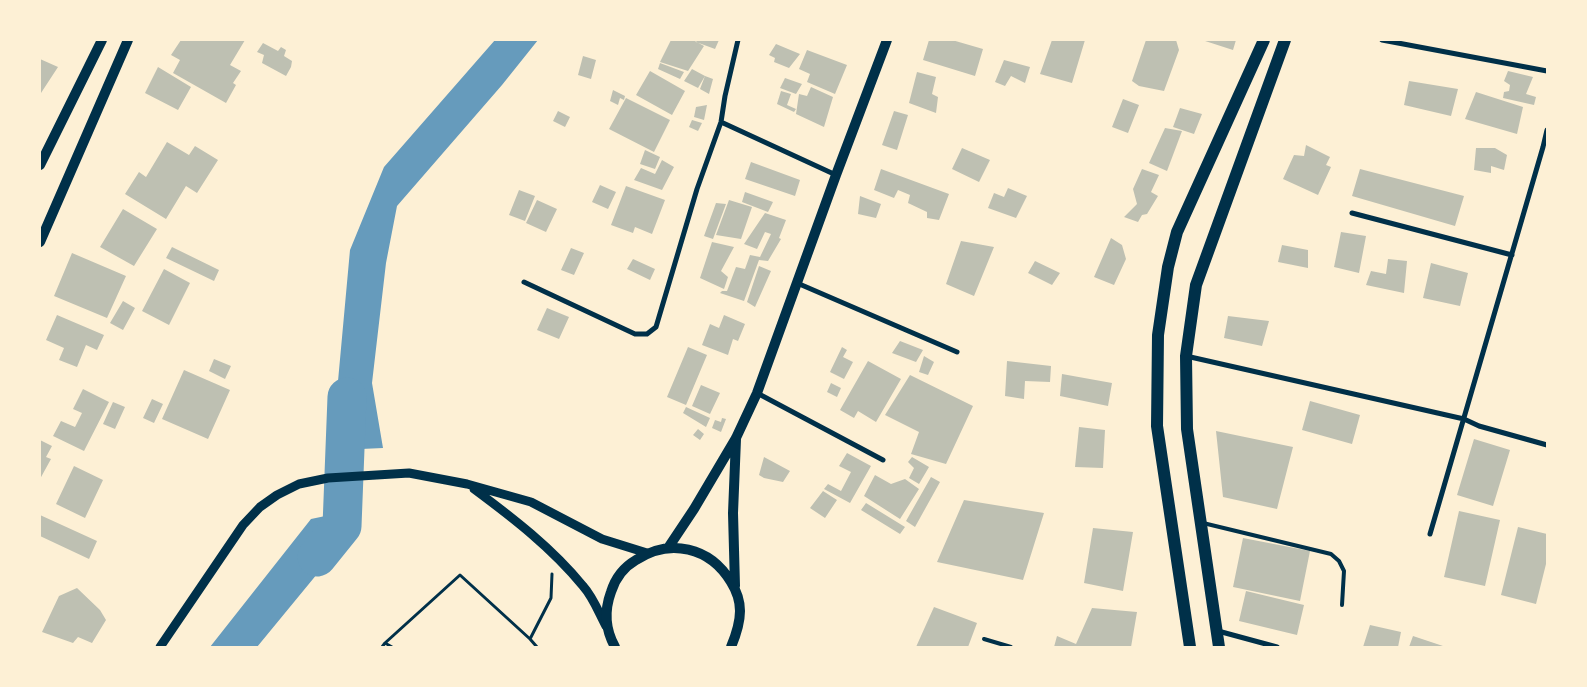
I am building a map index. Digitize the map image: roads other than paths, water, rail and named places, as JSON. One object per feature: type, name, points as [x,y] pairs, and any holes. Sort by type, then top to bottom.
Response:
[{"type":"main road","points":[[40,165],[102,40]]},
{"type":"main road","points":[[40,242],[44,225],[128,40]]},
{"type":"main road","points":[[668,548],[694,509],[736,438],[757,393],[887,40]]},
{"type":"main road","points":[[1190,647],[1157,426],[1158,335],[1168,267],[1176,232],[1264,40]]},
{"type":"main road","points":[[1220,647],[1187,429],[1186,356],[1196,285],[1285,40]]},
{"type":"main road","points":[[730,647],[738,631],[740,610],[735,589],[733,514],[736,438]]},
{"type":"main road","points":[[614,647],[606,626],[607,603],[614,582],[628,564],[647,552],[668,548],[689,549],[708,557],[724,571],[735,589]]},
{"type":"street","points":[[524,282],[635,334],[647,334],[656,327],[697,189],[720,122],[738,40]]},
{"type":"street","points":[[1382,40],[1547,71]]},
{"type":"street","points":[[720,122],[836,175]]},
{"type":"street","points":[[1430,534],[1547,130]]},
{"type":"street","points":[[1352,213],[1512,255]]},
{"type":"street","points":[[797,283],[957,352]]},
{"type":"street","points":[[1186,356],[1464,420],[1547,445]]},
{"type":"street","points":[[757,393],[883,460]]},
{"type":"street","points":[[160,647],[243,525],[260,507],[277,495],[299,484],[328,478],[409,473],[468,484],[531,502],[602,540],[647,552]]},
{"type":"street","points":[[468,484],[512,517],[554,553],[585,587],[606,626]]},
{"type":"street","points":[[1217,631],[1277,647]]},
{"type":"lane","points":[[1201,522],[1331,554],[1339,561],[1344,571],[1342,605]]},
{"type":"lane","points":[[984,640],[1011,647]]},
{"type":"water","points":[[495,40],[538,40],[502,85],[397,206],[386,263],[372,383],[383,448],[339,450],[336,403],[350,250],[384,167]]},
{"type":"water","points":[[354,510],[350,534],[257,647],[210,647],[311,519]]},
{"type":"waterway","points":[[317,557],[342,526],[347,397]]}]
